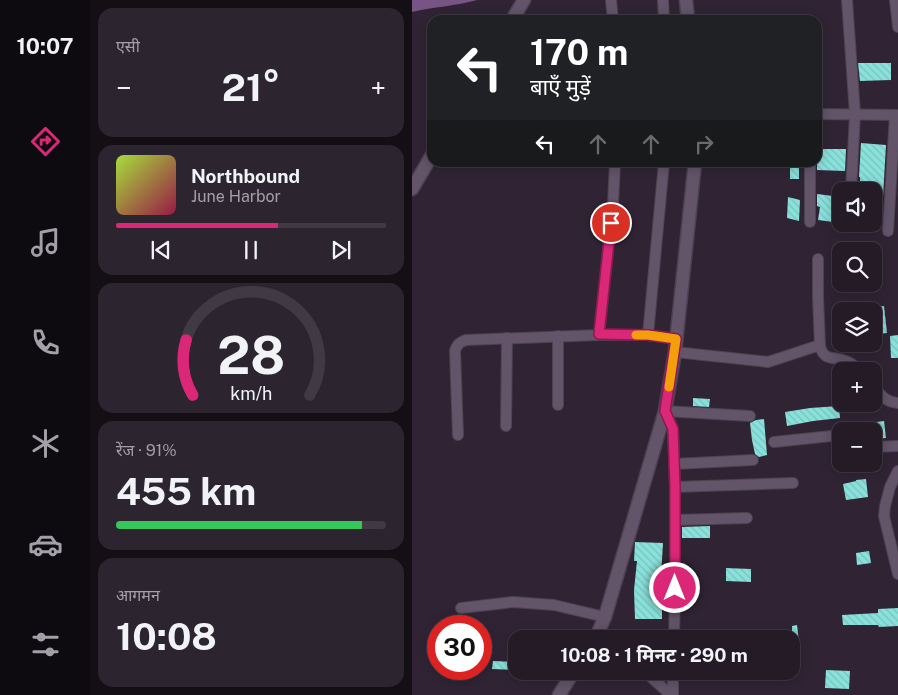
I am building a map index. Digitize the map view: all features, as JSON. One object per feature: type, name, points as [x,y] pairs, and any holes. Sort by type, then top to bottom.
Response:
[{"type":"street","points":[[515,15],[524,0]]},
{"type":"street","points":[[610,0],[612,15]]},
{"type":"street","points":[[663,0],[664,15]]},
{"type":"street","points":[[686,0],[688,15]]},
{"type":"street","points":[[847,0],[855,114],[851,182]]},
{"type":"street","points":[[895,0],[898,27]]},
{"type":"street","points":[[822,114],[896,115],[888,231]]},
{"type":"street","points":[[412,189],[427,164]]},
{"type":"street","points":[[599,334],[613,204],[615,167]]},
{"type":"street","points":[[648,335],[664,167]]},
{"type":"street","points":[[601,630],[665,411],[675,352],[694,167]]},
{"type":"street","points":[[810,167],[810,222]]},
{"type":"street","points":[[818,259],[821,352],[828,358],[850,362]]},
{"type":"street","points":[[458,435],[455,358],[457,346],[460,342],[466,340],[599,334],[648,335],[676,339]]},
{"type":"street","points":[[558,336],[558,405]]},
{"type":"street","points":[[506,426],[507,338]]},
{"type":"street","points":[[675,352],[768,362],[820,345]]},
{"type":"street","points":[[882,397],[888,401],[898,403]]},
{"type":"street","points":[[665,411],[750,416]]},
{"type":"street","points":[[665,411],[673,429],[675,487],[674,630]]},
{"type":"street","points":[[774,442],[832,436]]},
{"type":"street","points":[[882,447],[898,446]]},
{"type":"street","points":[[674,464],[753,460]]},
{"type":"street","points":[[898,471],[890,487],[884,516],[898,574]]},
{"type":"street","points":[[675,487],[793,483]]},
{"type":"street","points":[[675,520],[747,518]]},
{"type":"street","points":[[461,608],[513,602],[554,606],[605,617]]},
{"type":"street","points":[[559,695],[568,680]]},
{"type":"street","points":[[654,680],[672,695]]},
{"type":"street","points":[[672,695],[673,680]]},
{"type":"shaded area","points":[[412,0],[477,0],[412,12]]},
{"type":"building","points":[[858,63],[891,63],[891,80],[860,81]]},
{"type":"building","points":[[861,143],[886,145],[882,214],[882,182],[860,182]]},
{"type":"building","points":[[822,149],[846,149],[845,171],[817,170],[817,167],[822,167]]},
{"type":"building","points":[[790,167],[799,167],[799,179],[790,179]]},
{"type":"building","points":[[817,194],[832,196],[832,222],[818,220],[820,207],[817,206]]},
{"type":"building","points":[[788,197],[800,200],[799,221],[787,218]]},
{"type":"building","points":[[882,306],[884,306],[887,333],[882,334]]},
{"type":"building","points":[[898,335],[898,358],[891,358],[890,336]]},
{"type":"building","points":[[693,398],[710,399],[709,407],[693,406]]},
{"type":"building","points":[[832,406],[832,412],[840,412],[840,418],[787,426],[785,412]]},
{"type":"building","points":[[764,419],[767,455],[759,457],[755,454],[750,423]]},
{"type":"building","points":[[884,421],[886,438],[882,438],[882,422],[876,422]]},
{"type":"building","points":[[866,479],[868,497],[846,500],[843,484]]},
{"type":"building","points":[[710,526],[710,538],[682,538],[682,527]]},
{"type":"building","points":[[635,542],[663,543],[661,576],[665,576],[664,592],[662,592],[662,619],[635,619],[634,590],[637,561],[634,561]]},
{"type":"building","points":[[869,551],[871,563],[857,565],[856,553]]},
{"type":"building","points":[[726,568],[751,569],[751,582],[726,581]]},
{"type":"building","points":[[898,608],[898,626],[843,625],[842,615],[878,613],[878,609]]},
{"type":"building","points":[[797,625],[798,630],[792,630],[792,626]]},
{"type":"building","points":[[493,661],[508,662],[508,670],[492,669]]},
{"type":"building","points":[[826,670],[850,671],[849,689],[825,688]]},
{"type":"slow traffic","points":[[636,335],[676,339],[669,387]]},
{"type":"route","points":[[611,223],[599,334],[648,335],[676,339],[665,411],[673,429],[675,588]]}]
